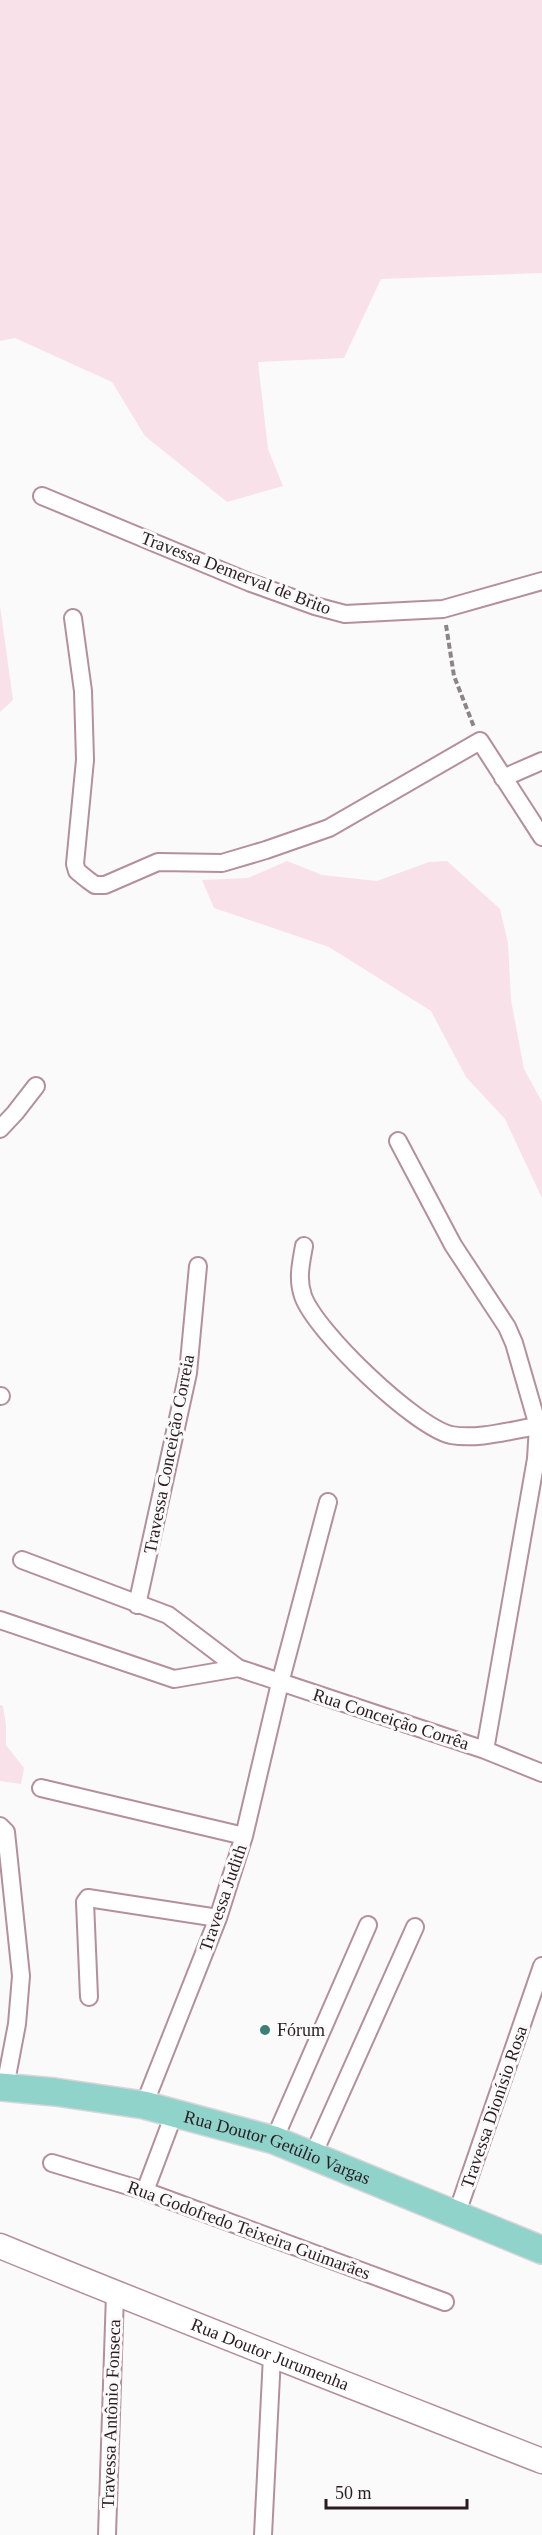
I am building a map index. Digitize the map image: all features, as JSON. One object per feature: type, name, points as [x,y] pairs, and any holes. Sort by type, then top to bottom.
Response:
[{"type":"main road","name":"Rua Doutor Getúlio Vargas","points":[[3,2087],[144,2105],[274,2139],[542,2250]]},
{"type":"main road","name":"Rua Doutor Jurumenha","points":[[0,2246],[115,2294],[542,2461]]},
{"type":"street","name":"Travessa Demerval de Brito","points":[[42,496],[251,583],[345,614],[443,609],[542,581]]},
{"type":"street","points":[[73,618],[83,691],[86,760],[75,864],[76,871],[95,885],[105,885],[158,862],[222,863],[329,828],[480,741],[542,837]]},
{"type":"street","points":[[503,777],[542,761]]},
{"type":"street","points":[[0,1129],[36,1086]]},
{"type":"street","points":[[398,1141],[453,1245],[507,1327],[517,1352],[538,1426],[536,1459],[485,1750]]},
{"type":"street","points":[[304,1246],[299,1283],[303,1297],[315,1319],[334,1343],[408,1412],[433,1428],[451,1435],[480,1435],[538,1426]]},
{"type":"street","name":"Travessa Conceição Correia","points":[[137,1605],[188,1373],[198,1266]]},
{"type":"street","name":"Travessa Judith","points":[[144,2105],[218,1918],[244,1836],[280,1683],[328,1502]]},
{"type":"street","name":"Rua Conceição Corrêa","points":[[22,1560],[168,1616],[238,1668],[485,1750],[542,1773]]},
{"type":"street","name":"Rua Conceição Corrêa","points":[[0,1620],[174,1679],[238,1668]]},
{"type":"street","points":[[41,1788],[244,1836]]},
{"type":"street","points":[[0,1827],[6,1832],[21,1976],[17,2024],[3,2087]]},
{"type":"street","points":[[90,1997],[85,1902],[88,1898],[218,1918]]},
{"type":"street","points":[[274,2139],[368,1925]]},
{"type":"street","points":[[313,2155],[415,1927]]},
{"type":"street","name":"Travessa Dionísio Rosa","points":[[457,2213],[542,1966]]},
{"type":"street","points":[[145,2191],[174,2114]]},
{"type":"street","name":"Rua Godofredo Teixeira Guimarães","points":[[52,2163],[145,2191],[445,2302]]},
{"type":"street","name":"Travessa Antônio Fonseca","points":[[106,2535],[115,2294]]},
{"type":"street","points":[[263,2535],[272,2356]]},
{"type":"path","points":[[443,609],[454,676],[480,741]]},
{"type":"shaded area","points":[[0,0],[542,0],[542,273],[381,279],[344,358],[258,362],[268,449],[283,486],[227,502],[145,436],[112,382],[15,338],[0,341]]},
{"type":"shaded area","points":[[0,606],[13,700],[0,712]]},
{"type":"shaded area","points":[[287,861],[322,875],[377,881],[429,862],[447,861],[500,909],[508,943],[511,1000],[524,1069],[542,1102],[542,1198],[505,1119],[466,1077],[431,1011],[329,947],[214,908],[202,880],[248,878]]},
{"type":"shaded area","points":[[0,1705],[3,1706],[6,1725],[6,1745],[24,1768],[21,1784],[0,1781]]},
{"type":"place","name":"Fórum","points":[[265,2030]]}]
